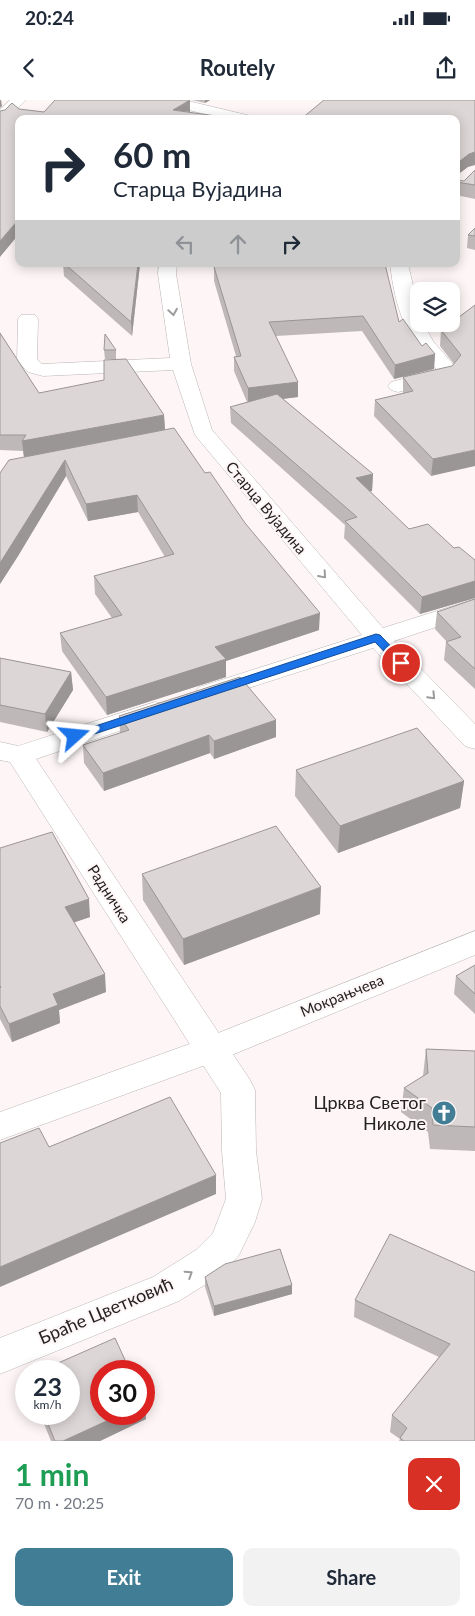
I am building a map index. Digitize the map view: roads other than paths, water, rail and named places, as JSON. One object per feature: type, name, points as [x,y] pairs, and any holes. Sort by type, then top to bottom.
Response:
[{"type":"street","points":[[0,118],[19,100]]},
{"type":"street","points":[[165,100],[221,115]]},
{"type":"street","name":"Старца Вујадина","points":[[168,267],[167,274],[192,433],[376,638],[475,740]]},
{"type":"street","points":[[398,386],[443,376],[448,370],[425,343],[411,314],[400,278],[399,267]]},
{"type":"street","points":[[28,319],[27,361],[35,368],[43,370],[182,364]]},
{"type":"street","points":[[9,753],[184,701],[475,606]]},
{"type":"street","name":"Радничка","points":[[9,753],[210,1050]]},
{"type":"street","name":"Мокрањчева","points":[[0,1126],[210,1050],[475,942]]},
{"type":"street","name":"Браће Цветковић","points":[[0,1356],[166,1289],[209,1262],[226,1244],[237,1222],[244,1199],[239,1151],[238,1090],[210,1050]]},
{"type":"place","name":"Црква Светог Николе","points":[[444,1113]]}]
